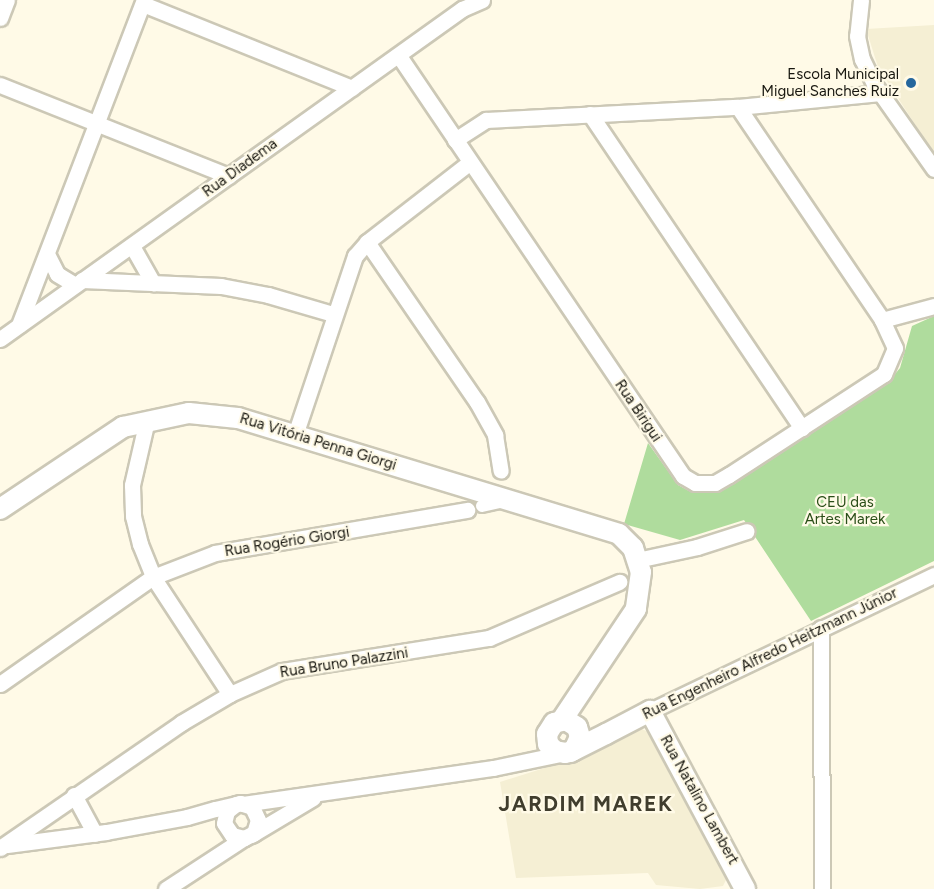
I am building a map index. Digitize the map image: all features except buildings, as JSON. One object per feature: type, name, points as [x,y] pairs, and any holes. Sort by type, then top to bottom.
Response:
[{"type":"street","points":[[0,18],[7,0]]},
{"type":"street","name":"Rua Diadema","points":[[0,339],[399,56],[459,5],[482,0]]},
{"type":"street","points":[[861,0],[857,36],[862,59],[880,93],[934,169]]},
{"type":"street","points":[[19,325],[143,2],[352,88]]},
{"type":"street","name":"Rua Birigui","points":[[399,56],[683,476],[704,485],[715,483],[884,374],[895,348],[882,320],[738,107]]},
{"type":"street","points":[[0,85],[229,176]]},
{"type":"street","points":[[455,140],[468,128],[486,120],[738,107],[880,93]]},
{"type":"street","points":[[590,114],[802,428]]},
{"type":"street","points":[[296,435],[346,274],[367,242],[470,162]]},
{"type":"street","points":[[367,242],[477,402],[495,435],[501,471]]},
{"type":"street","points":[[132,246],[153,283]]},
{"type":"street","points":[[47,254],[57,274],[79,283],[153,283],[246,290],[333,314]]},
{"type":"street","points":[[882,320],[934,306]]},
{"type":"street","name":"Rua Vitória Penna Giorgi","points":[[0,509],[115,433],[147,420],[189,412],[215,414],[296,435],[619,534],[626,538],[637,560]]},
{"type":"street","points":[[147,420],[132,485],[133,516],[153,578],[230,694]]},
{"type":"street","name":"Rua Rogério Giorgi","points":[[0,684],[153,578],[215,553],[474,508],[508,500]]},
{"type":"street","points":[[528,762],[554,723],[570,735],[578,691],[636,609],[641,594],[637,560],[697,547],[747,531]]},
{"type":"street","name":"Rua Engenheiro Alfredo Heitzmann Júnior","points":[[2,847],[95,834],[187,817],[240,804],[318,795],[528,762],[570,735],[606,734],[934,575]]},
{"type":"street","name":"Rua Bruno Palazzini","points":[[2,847],[74,795],[230,694],[282,671],[489,638],[618,582]]},
{"type":"street","points":[[821,628],[822,889]]},
{"type":"street","name":"Rua Natalino Lambert","points":[[650,711],[745,889]]},
{"type":"street","points":[[74,795],[95,834]]},
{"type":"street","name":"Rua Engenheiro Alfredo Heitzmann Júnior","points":[[187,817],[238,834],[318,795]]},
{"type":"street","points":[[166,889],[185,884],[238,834],[257,827],[258,816],[252,807],[240,804],[227,811],[238,834]]},
{"type":"shaded area","name":"Escola Municipal Miguel Sanches Ruiz","points":[[934,25],[934,154],[878,67],[866,29]]},
{"type":"shaded area","points":[[640,728],[650,733],[725,869],[727,878],[723,886],[700,889],[656,885],[648,873],[516,878],[500,782],[576,758]]},
{"type":"green space","name":"CEU das Artes Marek","points":[[934,316],[934,561],[811,621],[744,520],[680,540],[624,524],[648,443],[678,485],[691,492],[722,490],[890,380],[900,368],[912,326]]},
{"type":"place","name":"Escola Municipal Miguel Sanches Ruiz","points":[[911,83]]},
{"type":"district","name":"JARDIM MAREK","points":[[586,804]]}]
